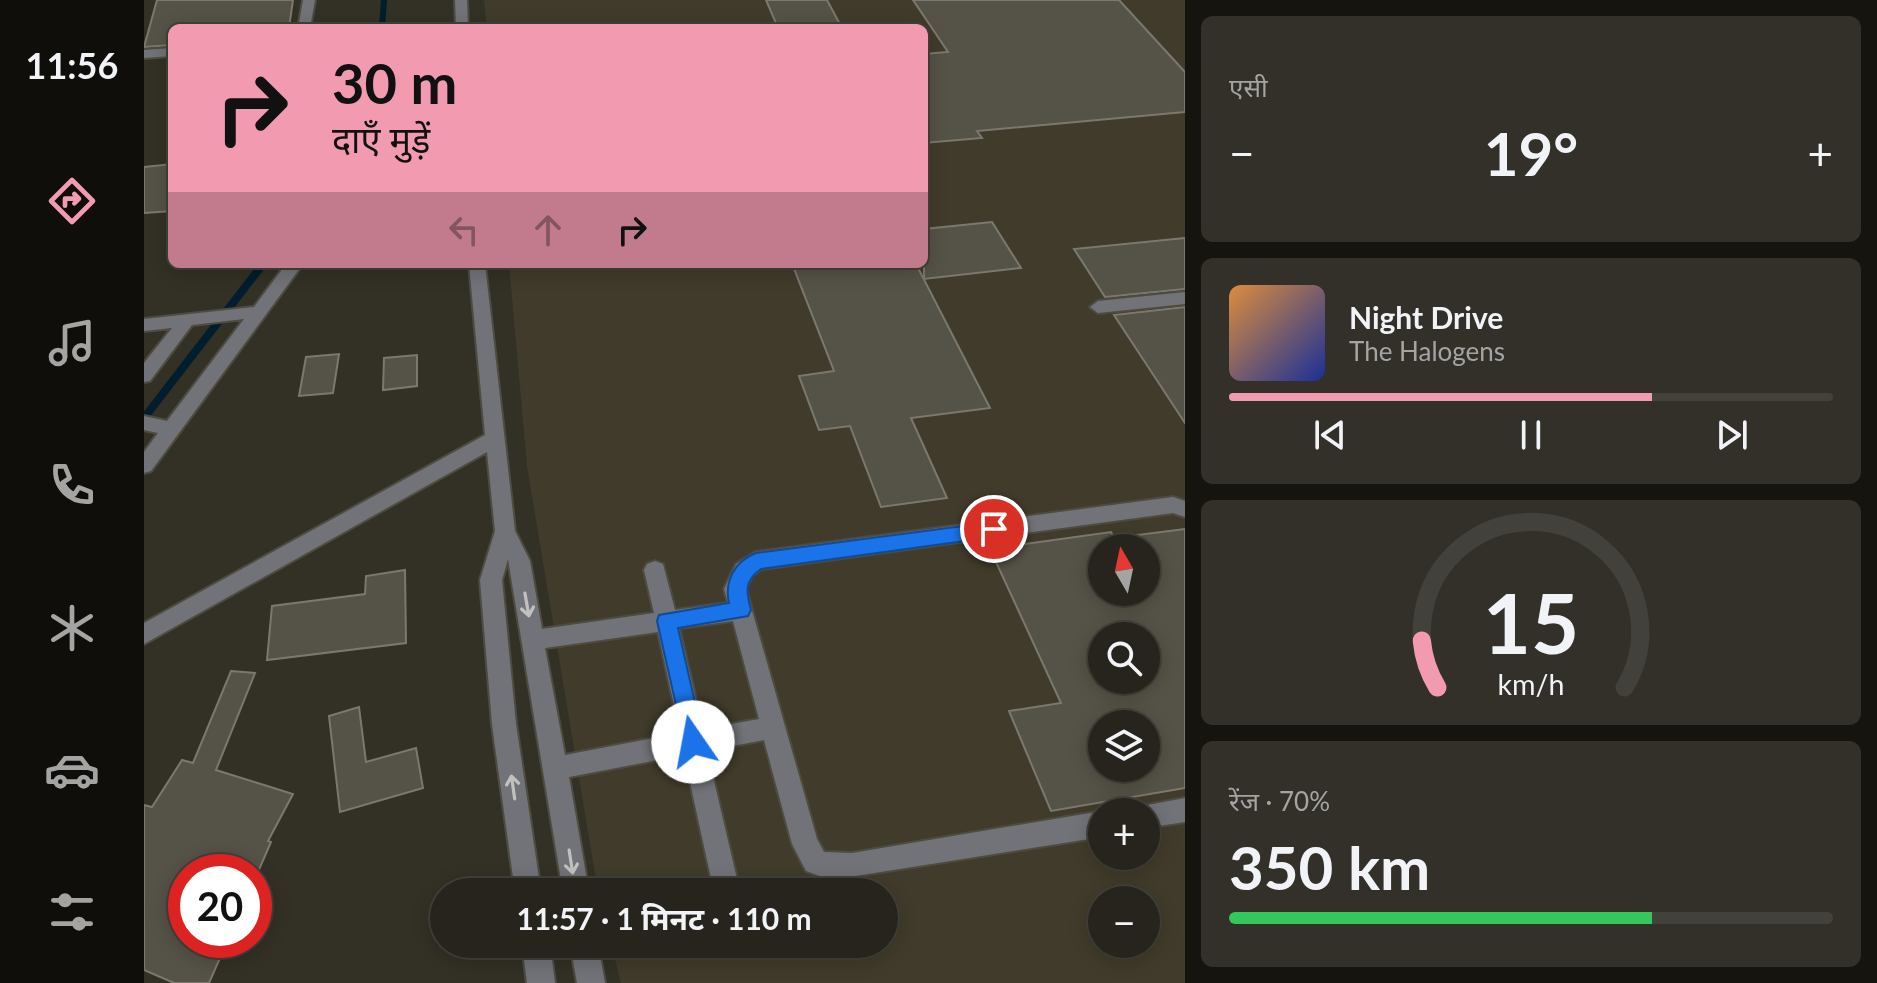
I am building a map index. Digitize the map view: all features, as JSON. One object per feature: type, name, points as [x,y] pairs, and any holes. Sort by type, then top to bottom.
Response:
[{"type":"street","points":[[305,24],[309,0]]},
{"type":"street","points":[[461,0],[462,24]]},
{"type":"street","points":[[144,54],[168,52]]},
{"type":"street","points":[[144,466],[157,426],[260,312],[292,268]]},
{"type":"street","points":[[477,268],[505,531],[519,561],[574,878]]},
{"type":"street","points":[[1098,307],[1185,298]]},
{"type":"street","points":[[144,325],[260,312]]},
{"type":"street","points":[[144,376],[187,320]]},
{"type":"street","points":[[144,634],[494,439]]},
{"type":"street","points":[[1088,826],[830,867],[815,862],[805,844],[735,589],[744,570],[756,561],[1173,505],[1185,509]]},
{"type":"street","points":[[505,531],[491,580],[504,724],[526,878]]},
{"type":"street","points":[[655,570],[724,878]]},
{"type":"street","points":[[534,640],[741,610]]},
{"type":"street","points":[[556,768],[773,727]]},
{"type":"street","points":[[1160,814],[1185,810]]},
{"type":"street","points":[[538,958],[541,983]]},
{"type":"street","points":[[587,958],[591,983]]},
{"type":"shaded area","points":[[484,0],[1185,0],[1185,983],[621,983],[615,958],[898,958],[898,878],[596,878],[527,466],[509,268],[928,268],[928,24],[487,24]]},
{"type":"building","points":[[157,0],[293,0],[290,24],[168,24],[168,45],[144,47]]},
{"type":"building","points":[[766,0],[827,0],[840,24],[776,24]]},
{"type":"building","points":[[913,0],[1119,0],[1185,72],[1185,112],[977,131],[982,138],[928,143],[928,54],[948,52]]},
{"type":"building","points":[[168,164],[168,211],[144,213],[144,167]]},
{"type":"building","points":[[992,222],[1021,268],[924,279],[924,268],[928,268],[928,229]]},
{"type":"building","points":[[1185,238],[1185,289],[1105,297],[1074,249]]},
{"type":"building","points":[[794,268],[918,268],[990,408],[911,418],[947,498],[881,507],[850,426],[819,430],[799,376],[834,371]]},
{"type":"building","points":[[1185,307],[1185,423],[1114,315]]},
{"type":"building","points":[[339,354],[333,393],[299,396],[306,357]]},
{"type":"building","points":[[417,355],[417,386],[383,390],[384,358]]},
{"type":"building","points":[[1185,529],[1185,788],[1127,798],[1088,798],[1088,805],[1051,811],[1009,711],[1061,703],[990,549],[1088,535],[1088,606],[1160,606],[1160,534],[1146,534]]},
{"type":"building","points":[[405,570],[406,643],[267,660],[272,606],[365,594],[366,576]]},
{"type":"building","points":[[231,671],[255,673],[216,770],[293,794],[268,841],[271,842],[266,854],[168,854],[168,958],[220,958],[209,983],[174,983],[144,970],[144,805],[152,807],[182,760],[193,763]]},
{"type":"building","points":[[359,707],[366,762],[416,748],[423,788],[340,812],[329,716]]},
{"type":"waterway","points":[[382,24],[384,0]]},
{"type":"waterway","points":[[144,418],[260,268]]},
{"type":"route","points":[[693,742],[667,621],[741,610],[735,589],[744,570],[756,561],[994,529]]}]
